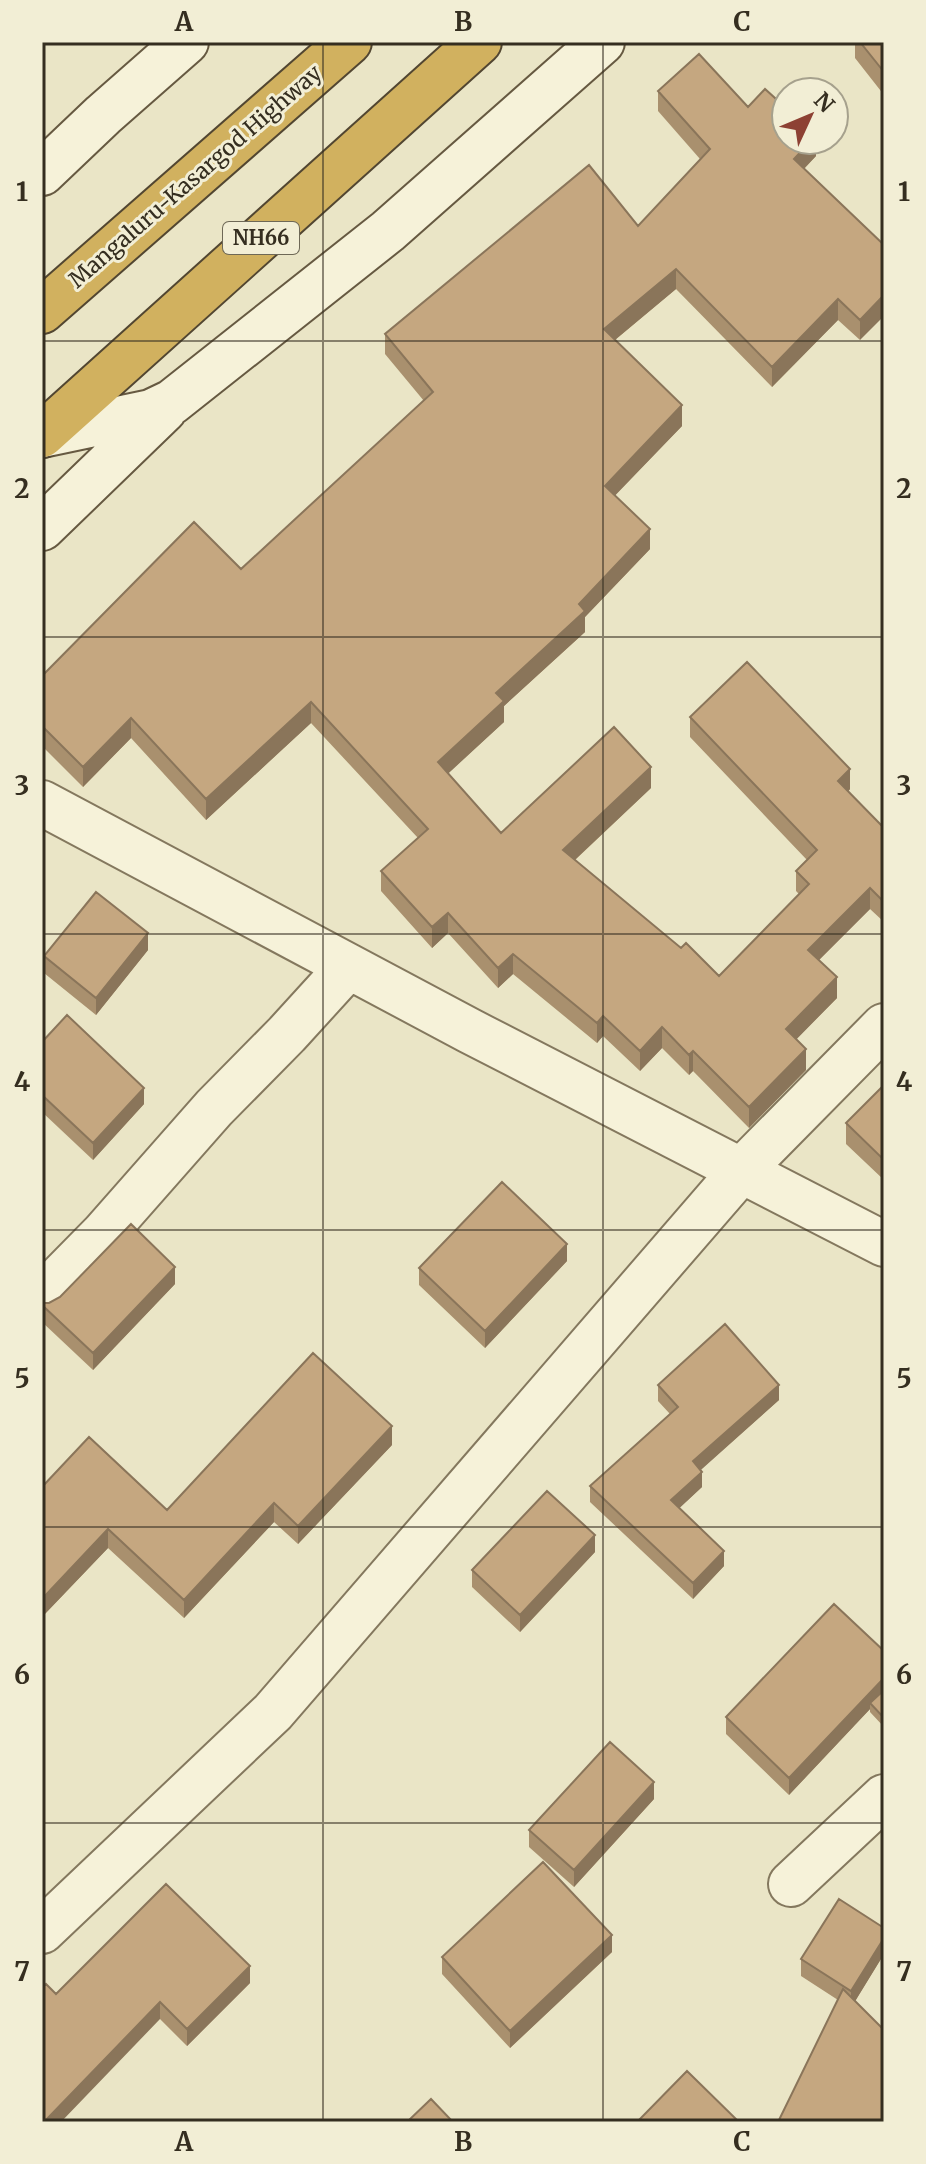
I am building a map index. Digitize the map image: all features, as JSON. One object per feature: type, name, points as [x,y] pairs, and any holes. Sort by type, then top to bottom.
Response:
[{"type":"highway","name":"Mangaluru-Kasargod Highway","points":[[42,311],[349,42]]},
{"type":"highway","name":"NH66","points":[[42,435],[479,42]]},
{"type":"street","points":[[42,173],[186,42]]},
{"type":"street","points":[[42,528],[172,402],[388,231],[602,42]]},
{"type":"street","points":[[42,435],[139,415],[172,402]]},
{"type":"street","points":[[42,803],[348,967],[884,1244]]},
{"type":"street","points":[[42,1296],[103,1234],[214,1108],[348,967]]},
{"type":"street","points":[[42,1931],[273,1712],[741,1171],[884,1026]]},
{"type":"street","points":[[791,1884],[884,1797]]},
{"type":"building","points":[[860,42],[884,42],[884,72]]},
{"type":"building","points":[[699,54],[748,107],[765,89],[770,94],[770,156],[797,156],[794,159],[884,245],[884,295],[860,320],[838,299],[772,367],[676,269],[604,329],[682,405],[605,486],[650,529],[579,604],[585,611],[496,693],[504,701],[438,762],[501,833],[614,727],[651,767],[563,850],[681,948],[686,943],[719,976],[809,884],[796,871],[817,850],[690,717],[747,662],[850,769],[838,781],[884,828],[884,902],[870,888],[808,950],[837,977],[786,1029],[806,1049],[749,1107],[693,1051],[689,1055],[662,1027],[640,1051],[603,1016],[597,1023],[513,954],[498,968],[448,913],[432,927],[381,871],[428,829],[311,702],[206,799],[131,718],[83,767],[42,726],[42,676],[194,522],[241,569],[433,392],[385,334],[589,165],[638,226],[710,149],[658,91]]},
{"type":"building","points":[[96,892],[148,933],[96,998],[44,956]]},
{"type":"building","points":[[67,1015],[144,1088],[93,1143],[42,1095],[42,1042]]},
{"type":"building","points":[[884,1085],[884,1160],[846,1123]]},
{"type":"building","points":[[502,1182],[567,1244],[485,1331],[419,1268]]},
{"type":"building","points":[[131,1224],[175,1267],[93,1353],[42,1303],[60,1297]]},
{"type":"building","points":[[725,1324],[779,1385],[693,1461],[702,1472],[671,1500],[724,1551],[693,1583],[590,1486],[678,1407],[658,1385]]},
{"type":"building","points":[[313,1353],[392,1426],[298,1526],[274,1503],[184,1600],[108,1529],[42,1599],[42,1487],[89,1437],[167,1510]]},
{"type":"building","points":[[547,1491],[595,1535],[520,1615],[472,1570]]},
{"type":"building","points":[[834,1604],[884,1651],[884,1678],[789,1778],[726,1717]]},
{"type":"building","points":[[884,1690],[884,1718],[870,1703]]},
{"type":"building","points":[[610,1742],[654,1782],[574,1870],[529,1830]]},
{"type":"building","points":[[543,1862],[612,1935],[510,2031],[442,1957]]},
{"type":"building","points":[[166,1884],[250,1966],[187,2029],[160,2002],[42,2122],[42,1988],[46,1984],[56,1994]]},
{"type":"building","points":[[839,1899],[884,1928],[884,1938],[851,1991],[801,1959]]},
{"type":"building","points":[[843,1989],[884,2030],[884,2122],[778,2122]]},
{"type":"building","points":[[687,2071],[739,2122],[637,2122]]},
{"type":"building","points":[[431,2099],[453,2122],[407,2122]]}]
